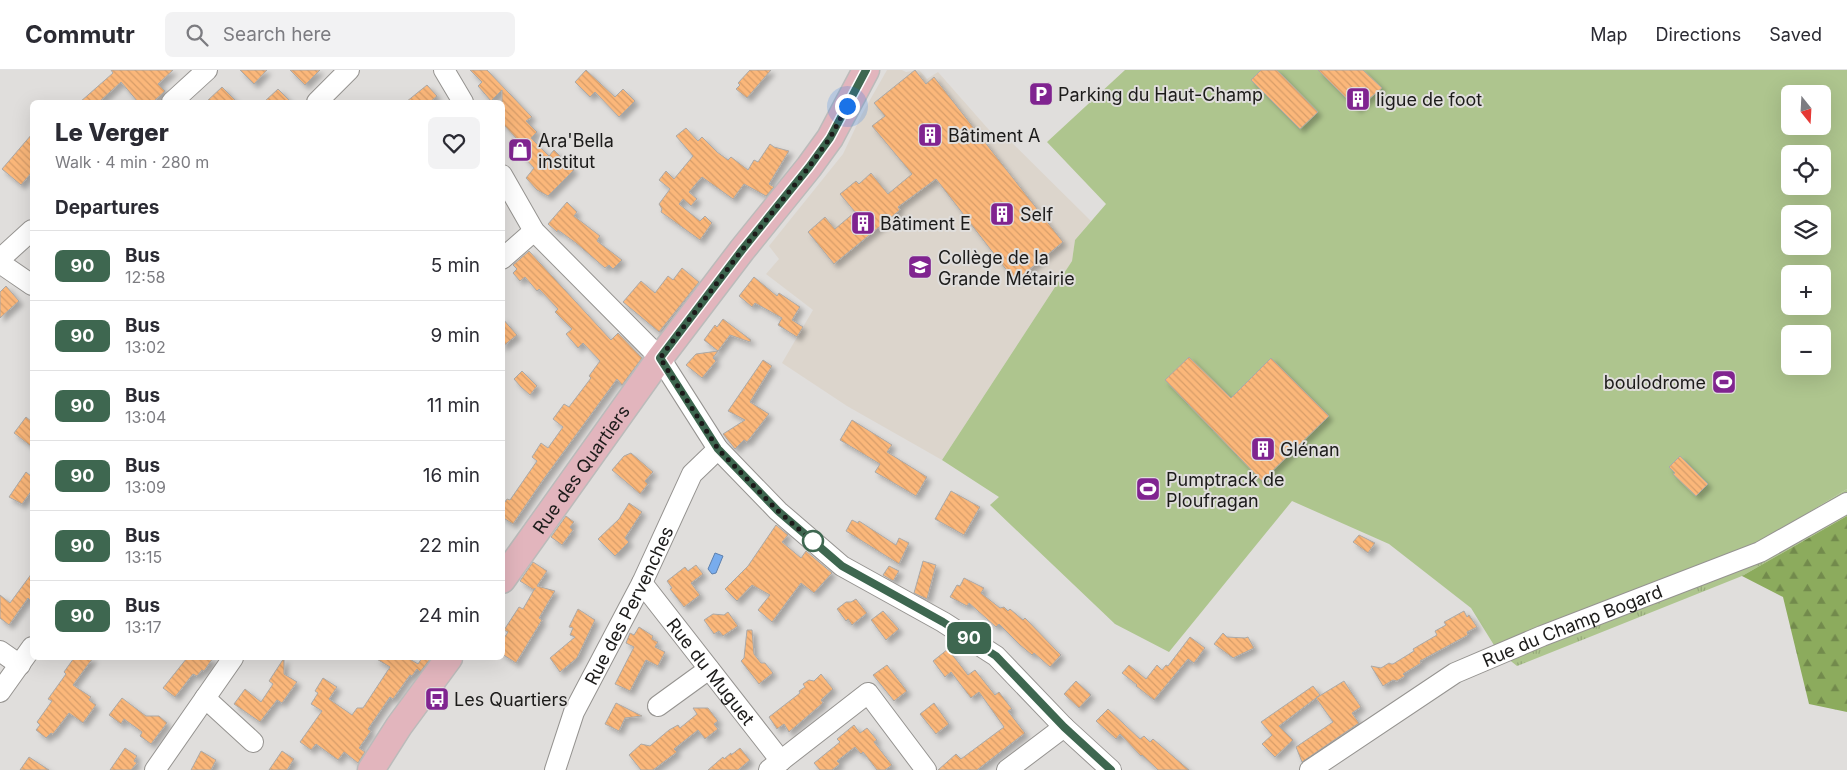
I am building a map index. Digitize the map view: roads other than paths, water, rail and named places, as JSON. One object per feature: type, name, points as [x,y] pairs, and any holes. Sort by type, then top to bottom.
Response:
[{"type":"main road","name":"Rue des Quartiers","points":[[505,576],[660,358],[830,138],[866,70]]},
{"type":"main road","points":[[371,770],[399,726],[448,660]]},
{"type":"street","points":[[174,100],[207,70]]},
{"type":"street","points":[[319,100],[349,70]]},
{"type":"street","points":[[444,70],[461,100]]},
{"type":"street","points":[[505,180],[534,232],[660,358],[718,449],[778,511],[842,566],[943,622],[996,656],[1064,727],[1111,770]]},
{"type":"street","points":[[30,232],[0,261],[30,284]]},
{"type":"street","points":[[505,256],[534,232]]},
{"type":"street","name":"Rue des Pervenches","points":[[555,770],[574,712],[642,583],[692,474],[718,449]]},
{"type":"street","name":"Rue du Champ Bogard","points":[[1310,770],[1455,673],[1542,636],[1760,552],[1847,503]]},
{"type":"street","name":"Rue du Muguet","points":[[642,583],[709,669],[775,766]]},
{"type":"street","points":[[0,650],[20,665]]},
{"type":"street","points":[[0,692],[30,650]]},
{"type":"street","points":[[155,770],[233,660]]},
{"type":"street","points":[[658,706],[709,669]]},
{"type":"street","points":[[775,766],[868,693],[926,770]]},
{"type":"street","points":[[205,698],[253,742]]},
{"type":"street","points":[[1006,770],[1064,727]]},
{"type":"water","points":[[715,553],[723,556],[716,573],[712,574],[708,569]]},
{"type":"place","name":"Parking du Haut-Champ","points":[[1041,94]]},
{"type":"place","name":"ligue de foot","points":[[1358,99]]},
{"type":"place","name":"Bâtiment A","points":[[930,135]]},
{"type":"place","name":"Ara'Bella institut","points":[[520,150]]},
{"type":"place","name":"Self","points":[[1002,214]]},
{"type":"place","name":"Bâtiment E","points":[[863,223]]},
{"type":"place","name":"Collège de la Grande Métairie","points":[[920,267]]},
{"type":"place","name":"boulodrome","points":[[1724,382]]},
{"type":"place","name":"Glénan","points":[[1263,449]]},
{"type":"place","name":"Pumptrack de Ploufragan","points":[[1148,489]]},
{"type":"place","name":"Les Quartiers","points":[[437,699]]}]
